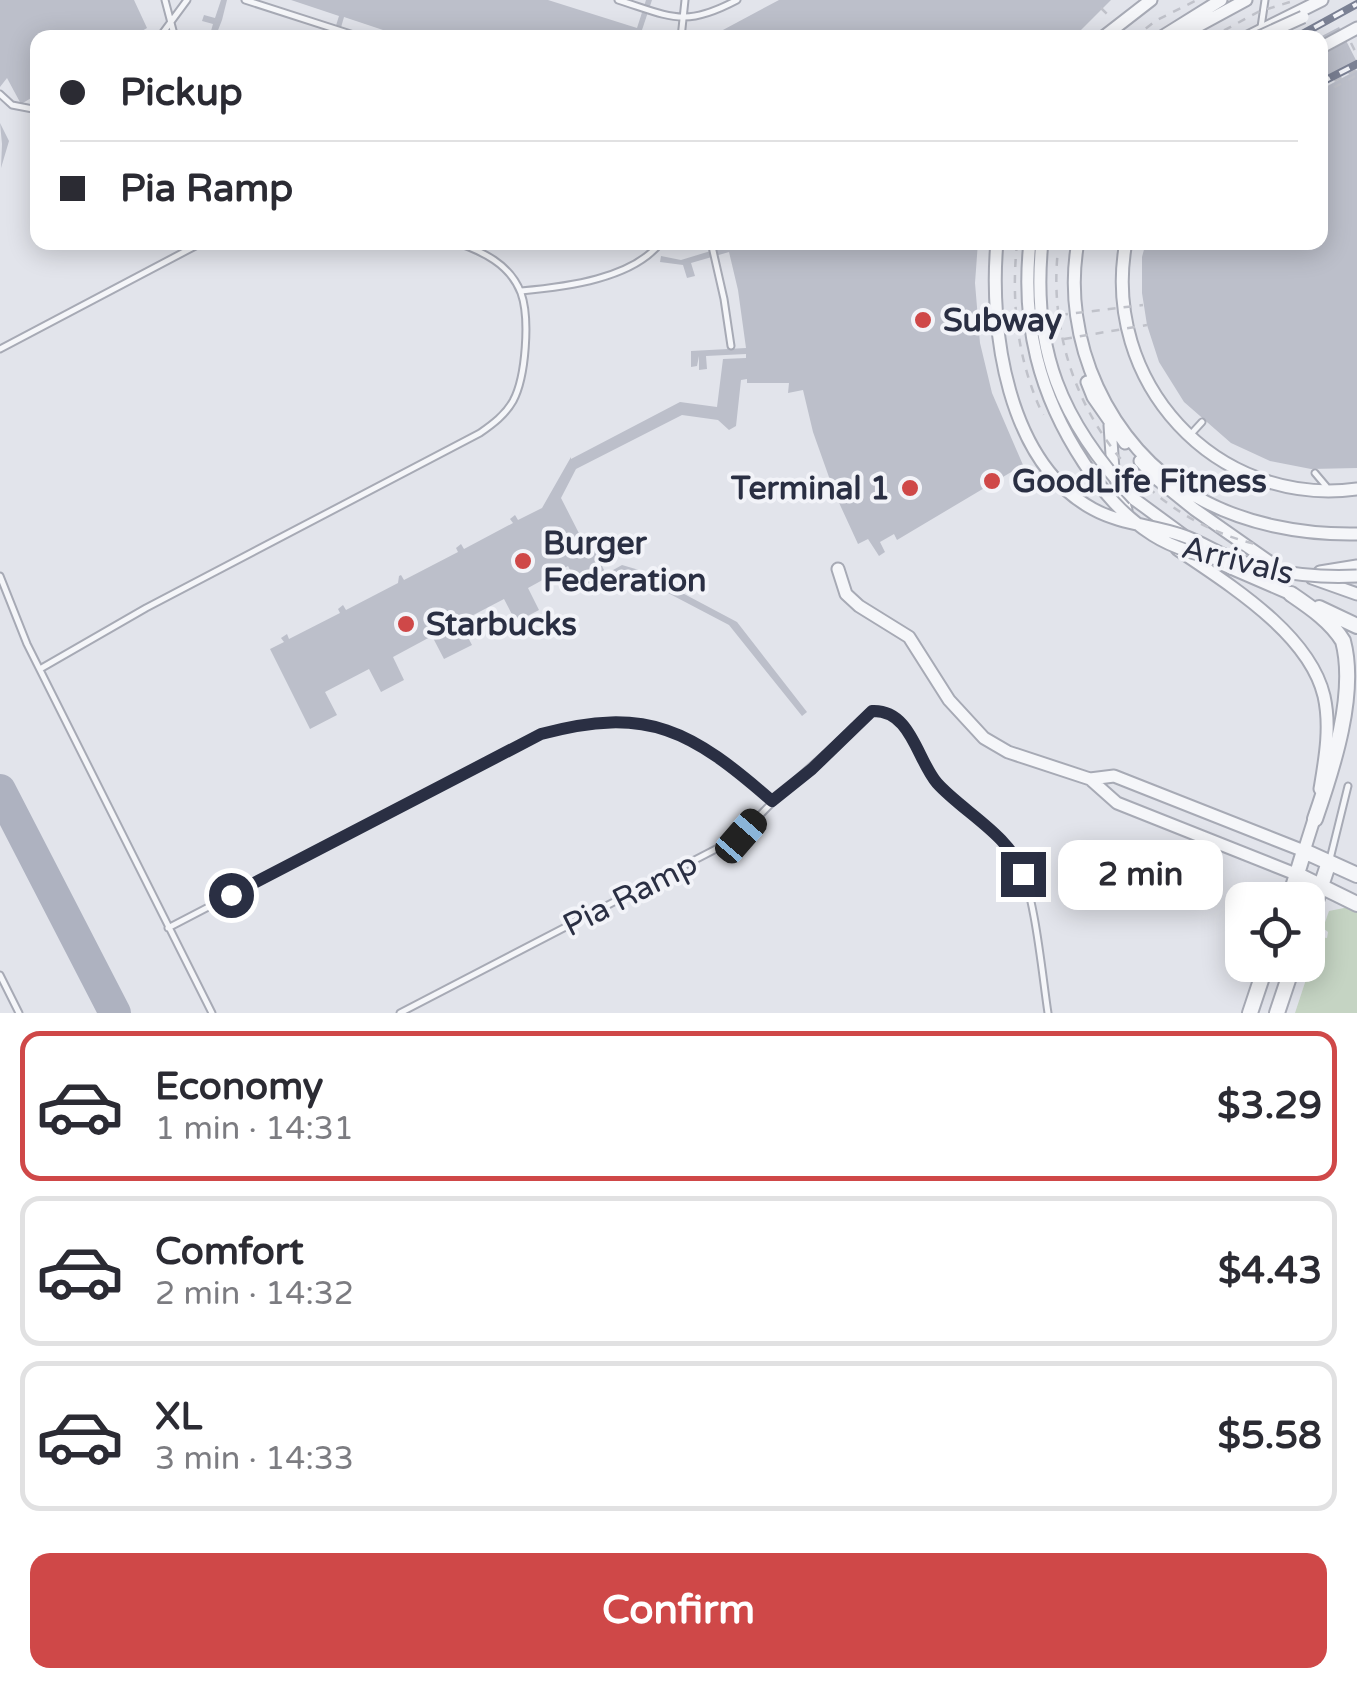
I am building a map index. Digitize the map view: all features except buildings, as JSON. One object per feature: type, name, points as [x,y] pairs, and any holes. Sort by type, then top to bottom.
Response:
[{"type":"street","points":[[1171,30],[1220,0]]},
{"type":"street","points":[[1191,30],[1246,0]]},
{"type":"street","points":[[1268,30],[1322,0]]},
{"type":"street","points":[[1271,30],[1335,0]]},
{"type":"street","points":[[1114,30],[1155,4]]},
{"type":"street","points":[[1328,44],[1357,28]]},
{"type":"street","points":[[997,250],[994,292],[1000,348],[1016,409],[1038,454],[1062,486],[1094,510],[1184,536],[1238,560],[1301,574],[1357,571]]},
{"type":"street","points":[[1031,250],[1031,326],[1045,385],[1078,450],[1126,510],[1279,626],[1306,655],[1317,674],[1324,696],[1327,730],[1315,819]]},
{"type":"street","name":"Arrivals","points":[[1031,250],[1028,297],[1031,336],[1042,382],[1061,425],[1115,506],[1154,536],[1199,556],[1296,576],[1320,578],[1357,571]]},
{"type":"street","points":[[1042,250],[1039,311],[1044,344],[1077,430],[1098,461],[1134,499],[1184,536]]},
{"type":"street","points":[[1075,250],[1071,293],[1080,363],[1093,398],[1110,425],[1158,480],[1274,564]]},
{"type":"street","name":"Arrivals","points":[[1076,250],[1074,292],[1082,350],[1118,423],[1150,460],[1188,492],[1225,511],[1309,531],[1357,531]]},
{"type":"street","points":[[1125,250],[1122,298],[1127,336],[1152,392],[1189,436],[1226,462],[1290,488],[1357,490]]},
{"type":"street","points":[[1110,425],[1113,470],[1126,510]]},
{"type":"street","points":[[1158,537],[1274,564],[1357,594]]},
{"type":"street","points":[[1199,556],[1357,626]]},
{"type":"street","points":[[838,569],[846,594],[909,637],[949,700],[984,738],[1008,752],[1090,779],[1117,803],[1317,882]]},
{"type":"street","points":[[1291,594],[1320,616],[1343,641],[1356,686],[1350,716],[1295,882]]},
{"type":"street","points":[[1090,779],[1114,776],[1357,876]]},
{"type":"street","points":[[1323,882],[1329,862]]},
{"type":"street","points":[[1325,886],[1357,904]]},
{"type":"street","points":[[1250,1013],[1260,982]]},
{"type":"street","points":[[1277,1013],[1288,982]]},
{"type":"lane","points":[[165,0],[173,30]]},
{"type":"lane","points":[[164,30],[186,0]]},
{"type":"lane","points":[[245,0],[337,30]]},
{"type":"lane","points":[[618,0],[685,19],[702,16],[737,0]]},
{"type":"lane","points":[[683,30],[684,0]]},
{"type":"lane","points":[[1260,30],[1265,0]]},
{"type":"lane","points":[[0,94],[12,105],[30,108]]},
{"type":"lane","points":[[0,349],[188,250]]},
{"type":"lane","points":[[40,669],[146,608],[497,421],[515,398],[520,382],[525,335],[520,292],[501,265],[475,250]]},
{"type":"lane","points":[[520,292],[624,271],[646,260],[654,250]]},
{"type":"lane","points":[[713,250],[731,346]]},
{"type":"lane","points":[[1189,436],[1202,422]]},
{"type":"lane","points":[[1315,473],[1333,492]]},
{"type":"lane","points":[[0,576],[40,669],[212,1013]]},
{"type":"lane","name":"Pia Ramp","points":[[400,1013],[741,836],[772,801],[872,711],[882,710],[899,719],[934,780],[1019,862],[1048,1013]]},
{"type":"lane","points":[[168,928],[541,734],[582,723],[644,723],[687,736],[723,759],[772,801]]},
{"type":"lane","points":[[1329,862],[1348,786]]},
{"type":"lane","points":[[0,976],[20,1013]]},
{"type":"path","points":[[1184,0],[1187,6]]},
{"type":"path","points":[[1144,30],[1197,0]]},
{"type":"path","points":[[1225,30],[1258,12],[1296,0]]},
{"type":"path","points":[[1155,4],[1165,17]]},
{"type":"path","points":[[1101,8],[1108,15]]},
{"type":"path","points":[[1350,42],[1357,55]]},
{"type":"path","points":[[1328,85],[1357,72]]},
{"type":"path","points":[[1328,90],[1357,72]]},
{"type":"path","points":[[1059,250],[1060,335],[1078,389],[1107,443],[1146,487],[1173,506],[1232,539],[1259,545]]},
{"type":"path","points":[[1008,260],[1018,260]]},
{"type":"path","points":[[1050,316],[1143,305]]},
{"type":"path","points":[[1013,321],[1032,319]]},
{"type":"path","points":[[1049,340],[1147,326]]},
{"type":"path","points":[[1014,331],[1022,328]]},
{"type":"path","points":[[1016,345],[1033,342]]},
{"type":"path","points":[[1032,409],[1040,406]]},
{"type":"green space","points":[[1349,907],[1357,911],[1357,1013],[1295,1013],[1305,982],[1325,982],[1325,922],[1329,911]]},
{"type":"taxiway","points":[[0,790],[115,1013]]},
{"type":"railway","points":[[1310,30],[1357,4]]},
{"type":"railway","points":[[1328,79],[1357,64]]},
{"type":"place","name":"Subway","points":[[923,320]]},
{"type":"place","name":"GoodLife Fitness","points":[[992,481]]},
{"type":"place","name":"Terminal 1","points":[[910,488]]},
{"type":"place","name":"Burger Federation","points":[[523,561]]},
{"type":"place","name":"Starbucks","points":[[406,624]]},
{"type":"route","points":[[231,895],[541,734],[582,723],[644,723],[687,736],[723,759],[772,801],[872,711],[882,710],[899,719],[934,780],[1012,852],[1023,874]]}]
